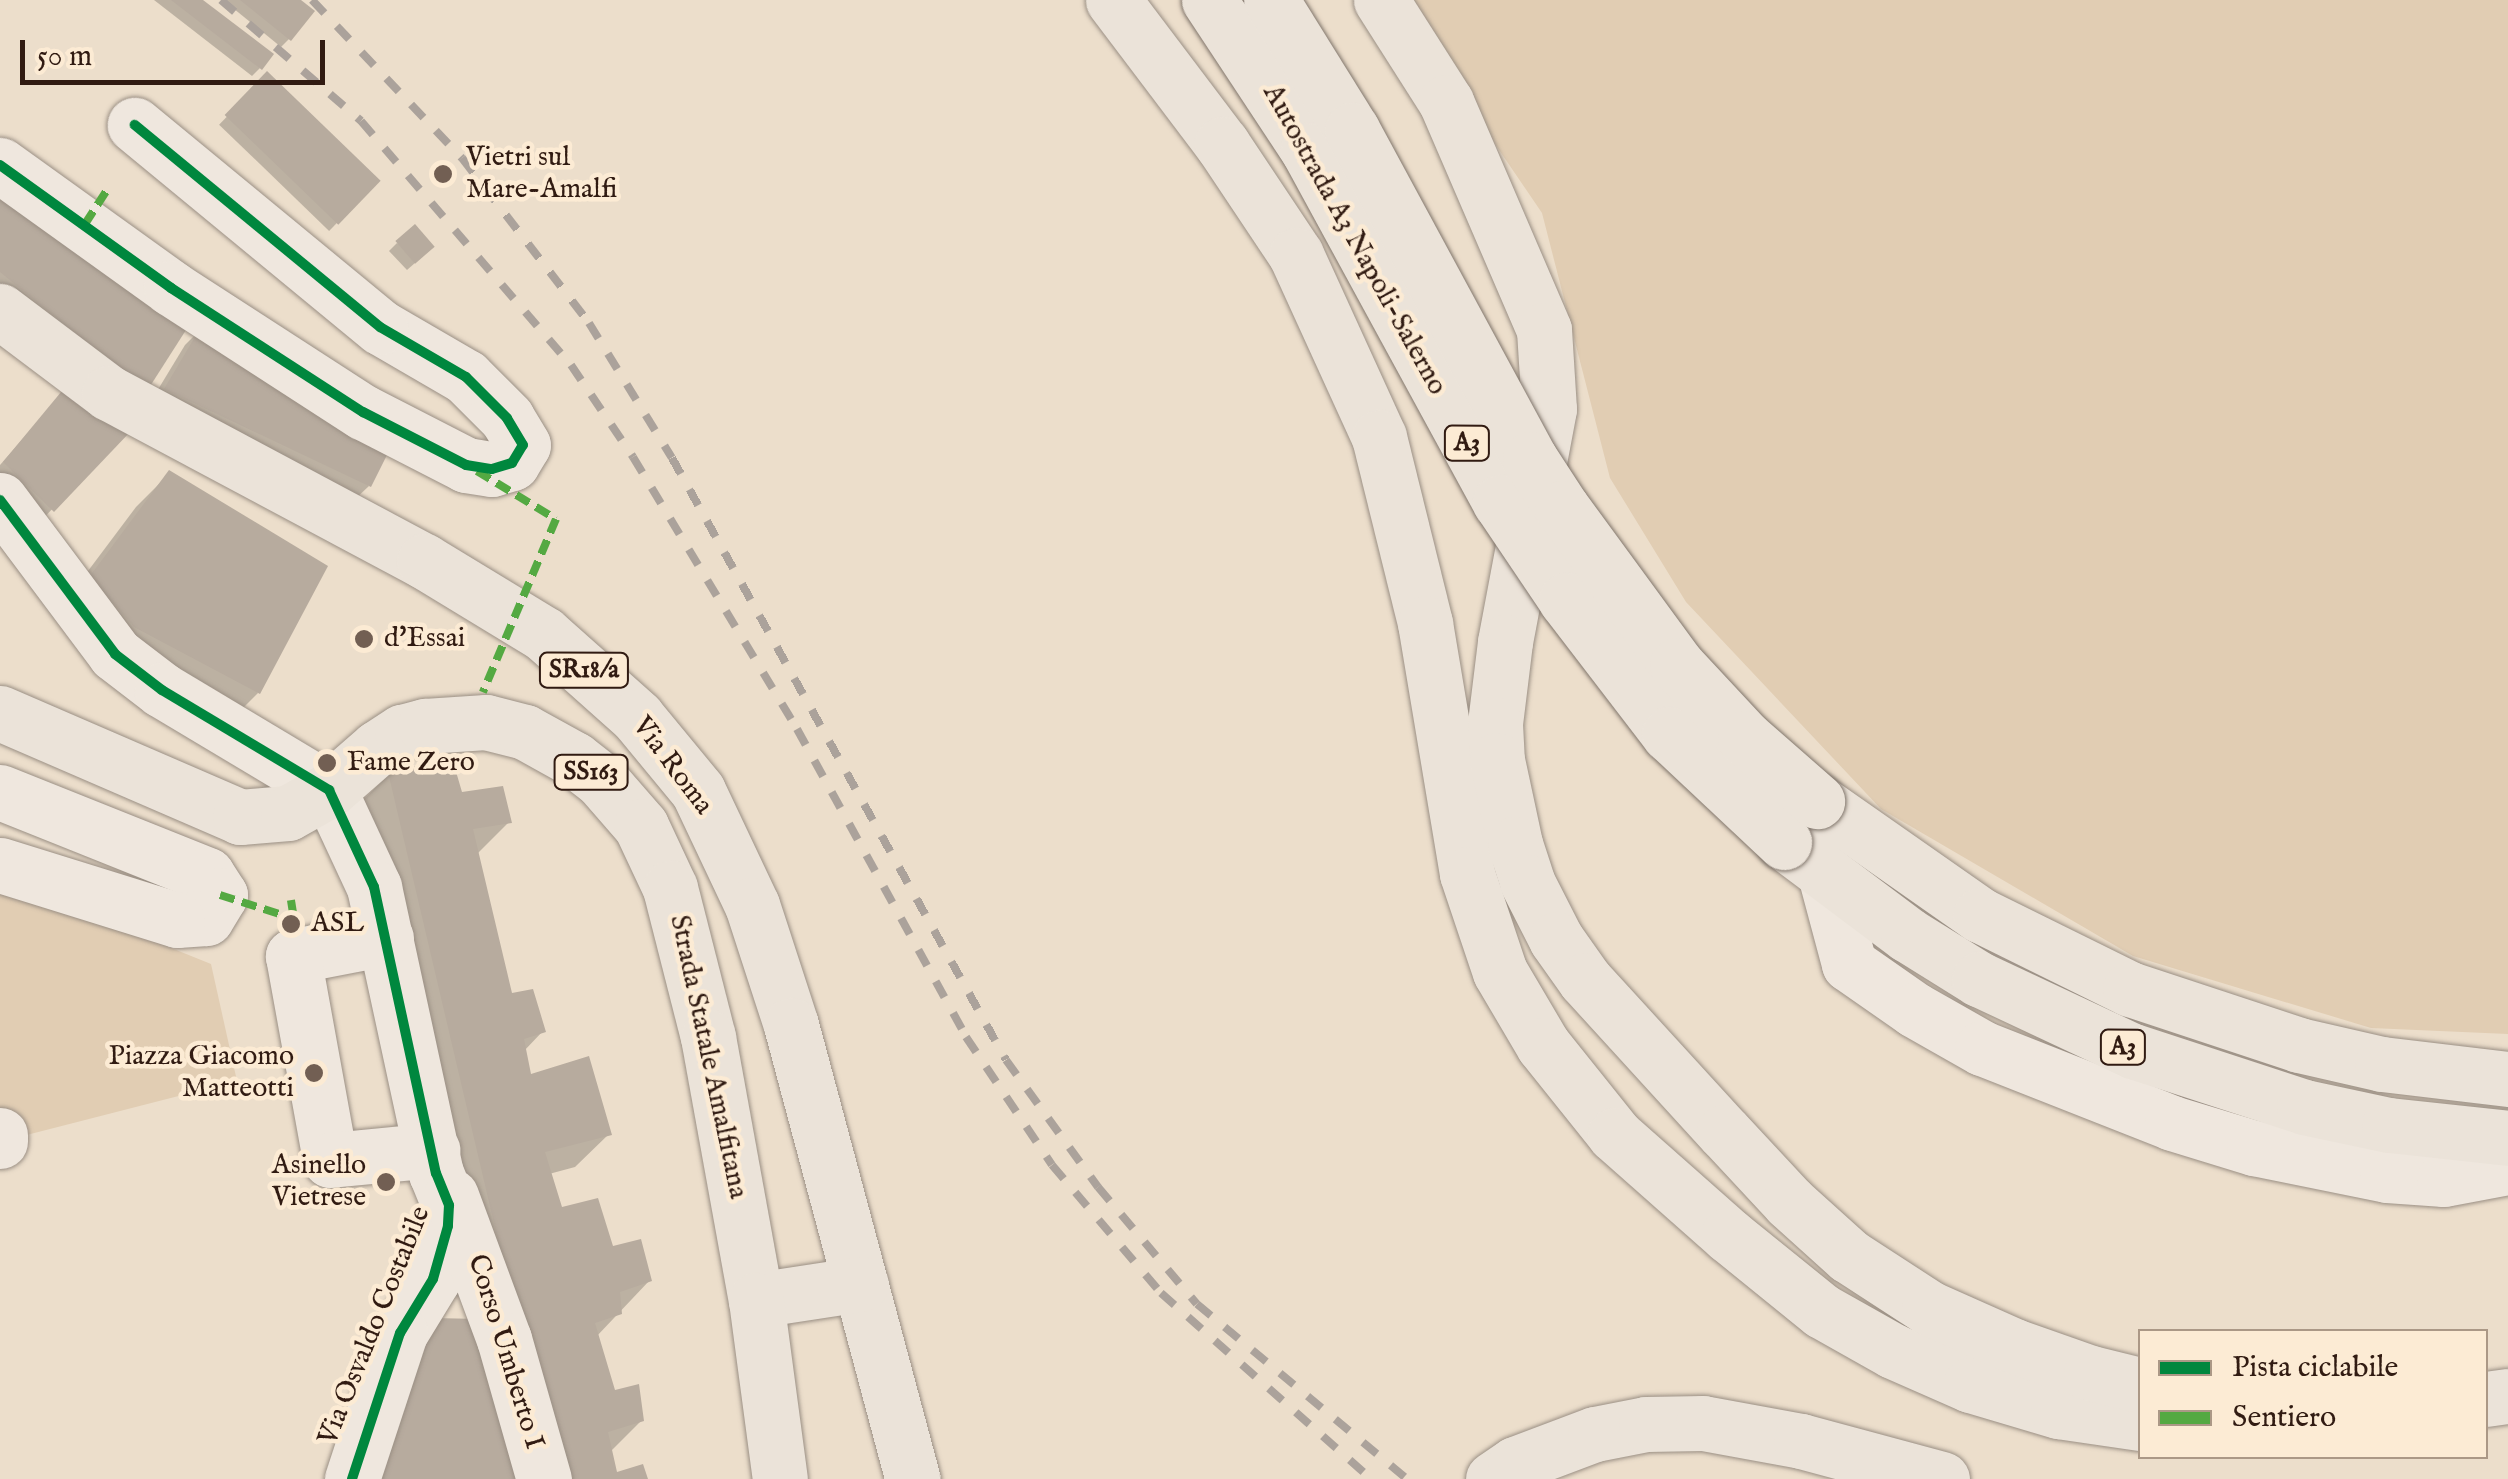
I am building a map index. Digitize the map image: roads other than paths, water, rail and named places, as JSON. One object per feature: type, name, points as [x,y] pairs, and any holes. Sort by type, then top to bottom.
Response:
[{"type":"main road","points":[[1114,0],[1199,113],[1296,255],[1380,437],[1425,623],[1467,874],[1500,972],[1543,1045],[1615,1135],[1728,1235],[1822,1310],[1894,1351],[1970,1385],[2058,1411],[2138,1423]]},
{"type":"main road","name":"Autostrada A3 Napoli-Salerno","points":[[1210,0],[1308,150],[1500,502],[1616,670],[1670,734],[1801,822],[2130,988],[2299,1046],[2382,1064],[2508,1079]]},
{"type":"main road","name":"Autostrada A3 Napoli-Salerno","points":[[1270,0],[1352,130],[1530,459],[1677,665],[1744,738],[1801,822],[1826,878],[1979,979],[2133,1052],[2304,1107],[2389,1125],[2508,1138]]},
{"type":"main road","points":[[1381,0],[1446,102],[1544,330],[1550,409],[1505,642],[1495,724],[1497,760],[1515,844],[1527,882],[1556,938],[1585,980],[1711,1118],[1789,1202],[1849,1256],[1930,1308],[2091,1374],[2138,1385]]},
{"type":"main road","name":"Via Roma","points":[[0,311],[110,393],[424,561],[544,634],[637,717],[698,791],[752,905],[791,1025],[913,1479]]},
{"type":"main road","name":"Strada Statale Amalfitana","points":[[0,713],[240,817],[288,813],[329,790],[402,732],[486,722],[525,732],[574,758],[601,780],[642,826],[666,876],[688,946],[756,1300],[780,1479]]},
{"type":"main road","points":[[756,1300],[861,1284]]},
{"type":"main road","points":[[1494,1479],[1515,1464],[1595,1434],[1646,1424],[1704,1423],[1801,1441],[1942,1479]]},
{"type":"street","points":[[0,166],[171,288],[363,412],[466,465],[492,469],[512,463],[523,445],[507,418],[466,377],[380,327],[135,126]]},
{"type":"street","points":[[15,519],[115,654],[162,690],[329,790],[374,887],[435,1161],[449,1205],[444,1250],[400,1333],[352,1479]]},
{"type":"street","points":[[0,792],[207,875],[220,894],[206,918],[177,920],[0,865]]},
{"type":"street","points":[[1826,878],[1849,964],[1915,1010],[1982,1048],[2172,1123],[2254,1148],[2387,1175],[2444,1179],[2508,1168]]},
{"type":"street","points":[[386,938],[293,956],[330,1160],[435,1161]]},
{"type":"street","name":"Via Osvaldo Costabile","points":[[313,1479],[416,1235],[435,1161]]},
{"type":"street","name":"Corso Umberto I","points":[[435,1161],[465,1227],[504,1339],[544,1479]]},
{"type":"railway","points":[[221,0],[361,121],[571,365],[633,457],[797,729],[966,1037],[1052,1165],[1161,1293],[1371,1479]]},
{"type":"railway","points":[[312,0],[462,158],[589,323],[672,458],[1006,1060],[1098,1187],[1197,1304],[1407,1479]]},
{"type":"place","name":"Vietri sul Mare-Amalfi","points":[[443,174]]},
{"type":"place","name":"d'Essai","points":[[364,639]]},
{"type":"place","name":"Fame Zero","points":[[327,763]]},
{"type":"place","name":"ASL","points":[[291,924]]},
{"type":"place","name":"Piazza Giacomo Matteotti","points":[[314,1073]]},
{"type":"place","name":"Asinello Vietrese","points":[[386,1182]]}]
